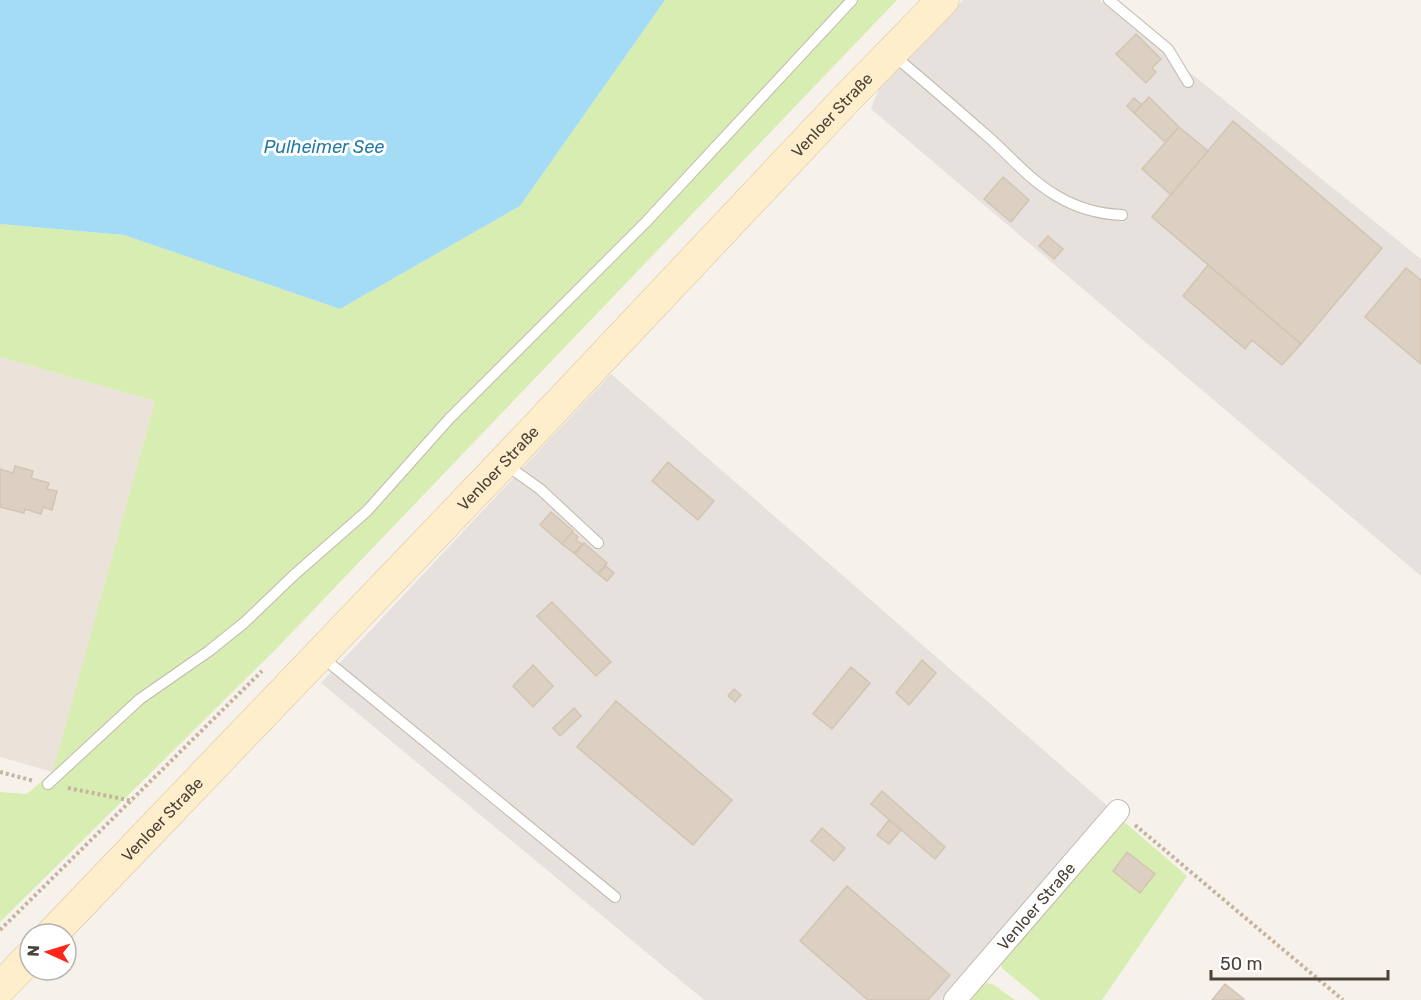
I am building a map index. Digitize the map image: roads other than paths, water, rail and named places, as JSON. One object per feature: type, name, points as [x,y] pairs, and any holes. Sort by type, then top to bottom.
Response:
[{"type":"main road","name":"Venloer Straße","points":[[63,922],[943,0]]},
{"type":"main road","points":[[0,988],[18,969]]},
{"type":"street","name":"Venloer Straße","points":[[955,1000],[1118,811]]},
{"type":"lane","points":[[48,784],[140,699],[209,651],[245,622],[294,575],[367,512],[449,419],[646,222],[852,0]]},
{"type":"lane","points":[[1109,0],[1168,50],[1188,82]]},
{"type":"lane","points":[[891,53],[1042,186],[1068,202],[1090,211],[1122,215]]},
{"type":"lane","points":[[503,463],[540,489],[598,543]]},
{"type":"lane","points":[[319,655],[615,897]]},
{"type":"water","name":"Pulheimer See","points":[[0,0],[665,0],[520,206],[340,309],[124,235],[0,224]]}]
